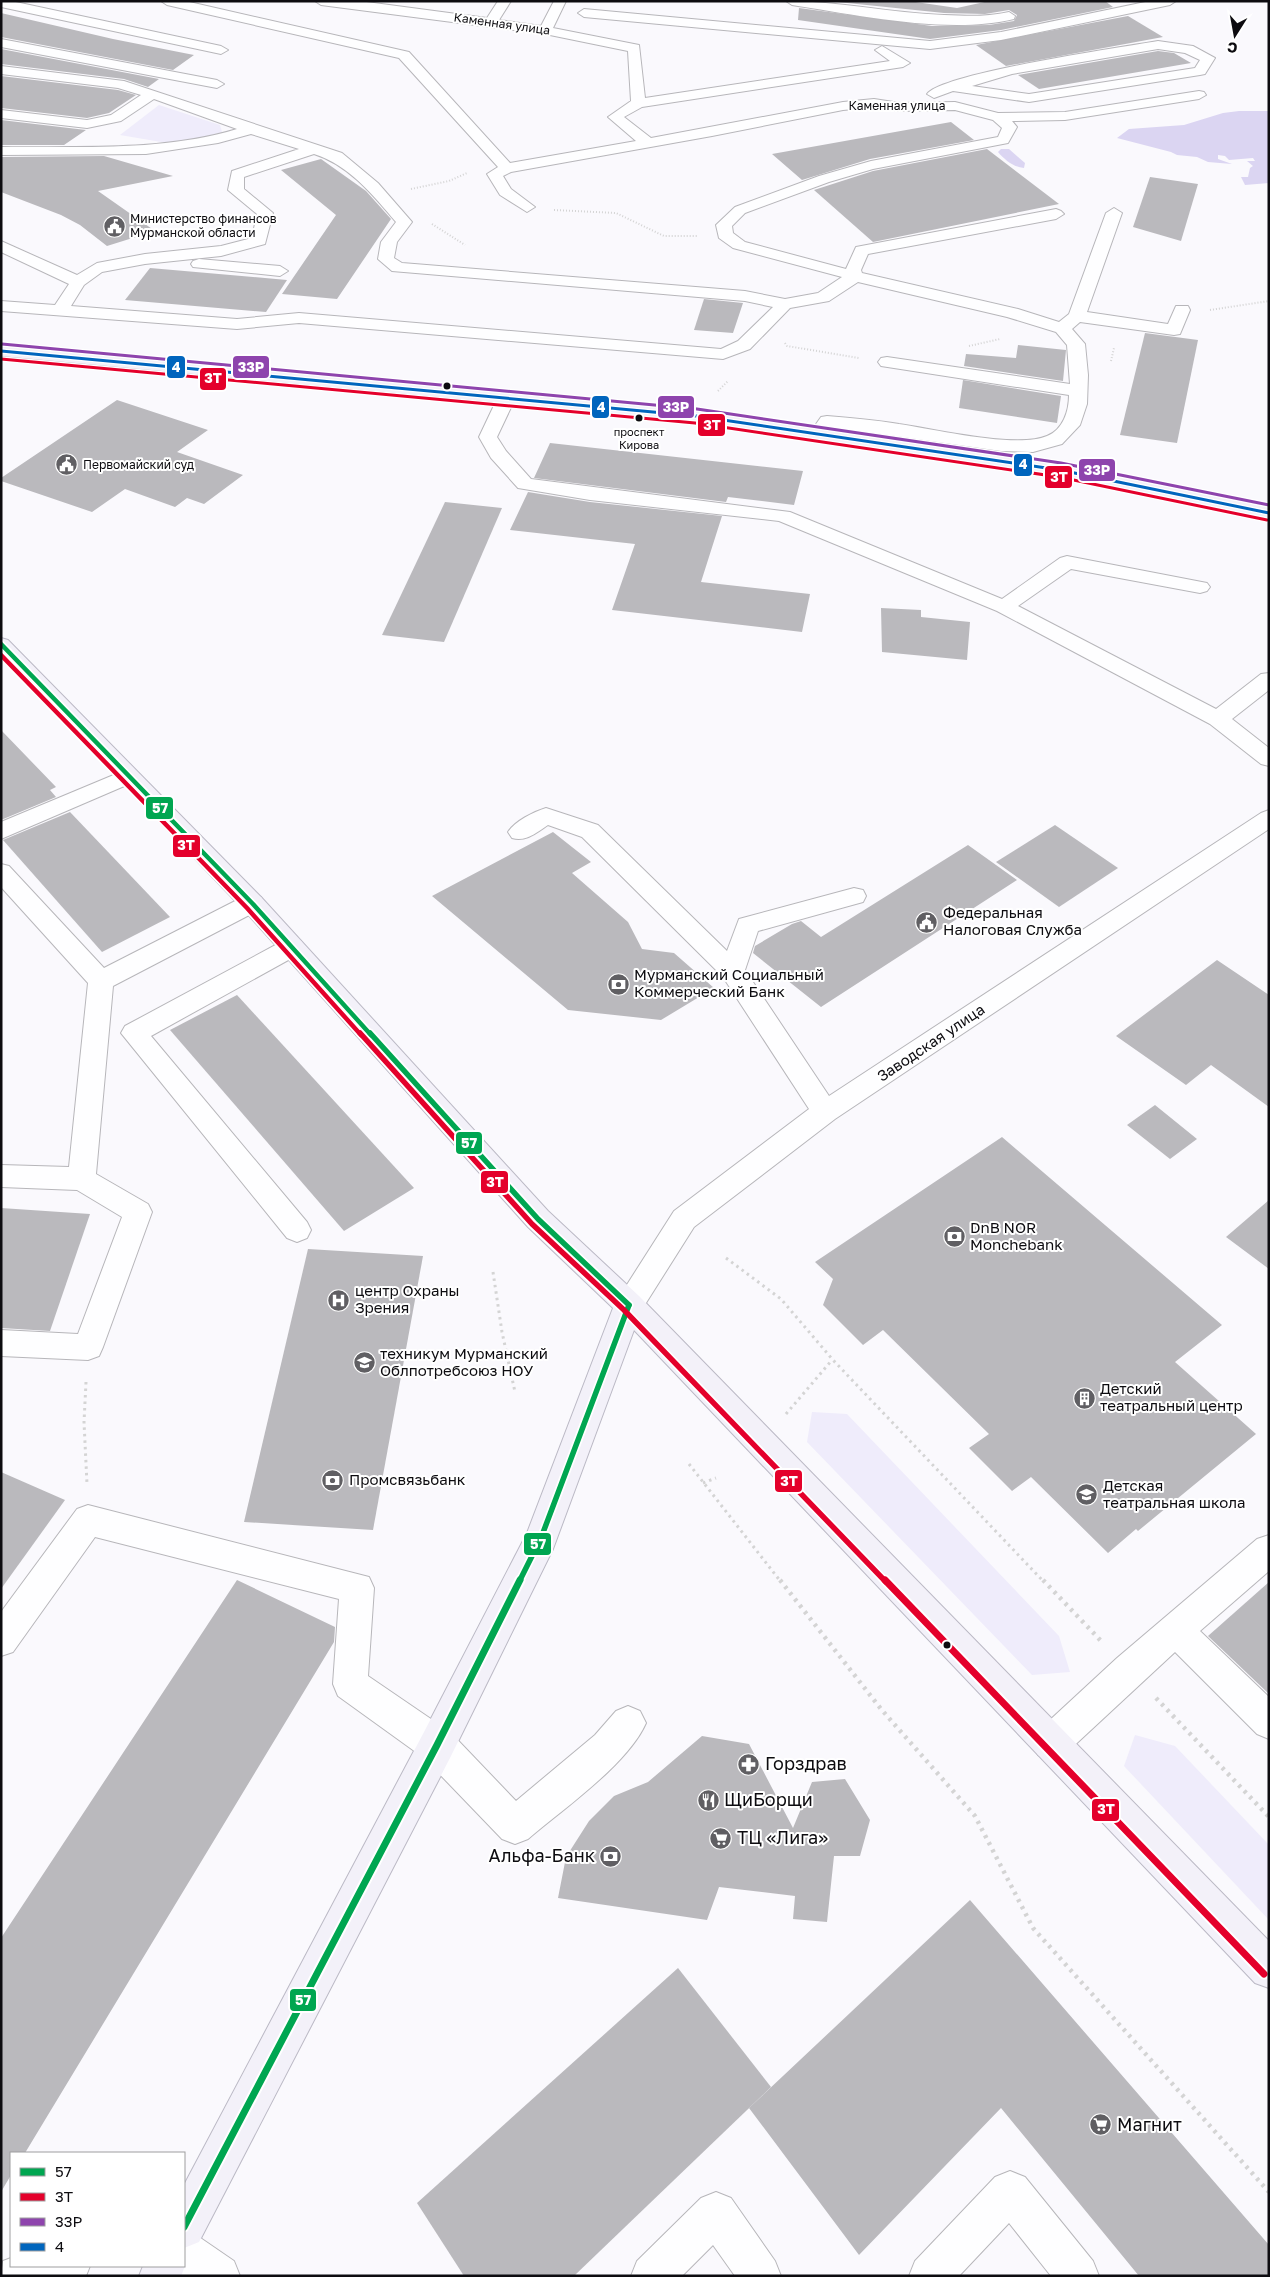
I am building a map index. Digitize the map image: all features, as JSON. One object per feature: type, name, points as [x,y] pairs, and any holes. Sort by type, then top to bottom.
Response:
[{"type":"main road","points":[[1,351],[696,416],[1060,470],[1269,513]]},
{"type":"main road","points":[[1,644],[252,903],[538,1219],[629,1305],[1269,1969]]},
{"type":"main road","points":[[185,2225],[437,1745],[541,1538],[629,1305]]},
{"type":"street","points":[[167,1],[404,55],[507,168],[494,174],[505,192],[528,207]]},
{"type":"street","name":"Каменная улица","points":[[322,1],[350,3],[490,23],[640,41]]},
{"type":"street","points":[[490,23],[505,1]]},
{"type":"street","points":[[545,30],[560,1]]},
{"type":"street","points":[[792,1],[899,17],[988,21],[1024,13]]},
{"type":"street","points":[[584,13],[930,45],[1001,36],[1170,1]]},
{"type":"street","points":[[4,5],[221,50]]},
{"type":"street","points":[[638,104],[640,41],[667,9]]},
{"type":"street","points":[[1,44],[217,84]]},
{"type":"street","points":[[900,106],[952,87],[1010,70],[1158,45],[1188,49],[1208,58],[1200,70],[1029,98],[952,87]]},
{"type":"street","points":[[646,142],[615,117],[638,104],[903,63],[882,50]]},
{"type":"street","points":[[1,70],[119,84],[337,156],[373,186],[404,222],[389,242],[386,258],[398,268],[745,296],[786,304],[823,297],[855,276]]},
{"type":"street","points":[[1,114],[87,124],[116,118],[152,94]]},
{"type":"street","name":"Каменная улица","points":[[507,168],[646,142],[712,132],[843,106],[874,104],[955,106],[998,117],[1065,116],[1199,95]]},
{"type":"street","points":[[818,434],[827,421],[877,426],[1001,445],[1033,446],[1055,440],[1071,425],[1078,404],[1080,375],[1076,344],[1062,328],[1012,313],[855,276],[739,245],[725,235],[724,225],[740,210],[824,179],[871,165],[1003,140],[1010,128],[998,117]]},
{"type":"street","points":[[1,151],[146,150],[218,139],[251,129]]},
{"type":"street","points":[[60,310],[78,282],[97,268],[145,259],[221,251],[259,241],[265,213],[236,190],[237,174],[314,149]]},
{"type":"street","points":[[1062,328],[1077,316],[1114,213]]},
{"type":"street","points":[[855,276],[854,270],[862,250],[1056,214]]},
{"type":"street","points":[[1,246],[78,282]]},
{"type":"street","points":[[145,259],[280,271]]},
{"type":"street","points":[[1,306],[237,324],[299,318],[723,354],[744,345],[786,304]]},
{"type":"street","points":[[1077,316],[1174,330],[1182,310]]},
{"type":"street","points":[[887,362],[1078,391]]},
{"type":"street","points":[[506,399],[488,437],[498,454],[525,484],[590,494],[783,516],[1004,606],[1218,719],[1269,759]]},
{"type":"street","points":[[1004,606],[1067,562],[1200,587]]},
{"type":"street","points":[[1218,719],[1269,679]]},
{"type":"street","points":[[1,831],[128,776]]},
{"type":"street","points":[[520,832],[546,816],[590,831],[732,971],[825,1112]]},
{"type":"street","name":"Заводская улица","points":[[629,1305],[684,1218],[825,1112],[1269,818]]},
{"type":"street","points":[[1,872],[101,981],[82,1178]]},
{"type":"street","points":[[732,971],[748,925],[854,896]]},
{"type":"street","points":[[101,981],[252,903]]},
{"type":"street","points":[[292,947],[134,1033],[297,1230]]},
{"type":"street","points":[[1,1176],[82,1178],[138,1212],[88,1347],[1,1343]]},
{"type":"street","points":[[1,1640],[88,1520],[357,1588],[350,1684],[437,1745],[515,1826],[608,1748],[628,1723]]},
{"type":"street","points":[[1051,1743],[1129,1670],[1269,1550]]},
{"type":"street","points":[[1176,1630],[1269,1722]]},
{"type":"street","points":[[930,2276],[1010,2192],[1078,2276]]},
{"type":"street","points":[[652,2276],[716,2213],[760,2276]]},
{"type":"street","points":[[185,2253],[219,2276]]},
{"type":"street","points":[[18,2276],[64,2267]]},
{"type":"path","points":[[405,190],[449,182],[474,171]]},
{"type":"path","points":[[528,207],[566,212],[616,213],[664,236],[725,235]]},
{"type":"path","points":[[1204,310],[1269,302]]},
{"type":"path","points":[[787,346],[887,362]]},
{"type":"path","points":[[726,1258],[781,1299],[832,1360],[1269,1817]]},
{"type":"path","points":[[494,1272],[502,1332],[515,1392]]},
{"type":"path","points":[[88,1347],[84,1422],[88,1520]]},
{"type":"path","points":[[784,1416],[832,1360]]},
{"type":"path","points":[[689,1464],[881,1709],[975,1816],[1034,1928],[1269,2192]]},
{"type":"path","points":[[703,1483],[716,1478]]},
{"type":"shaded area","points":[[159,105],[220,125],[222,132],[187,142],[167,143],[120,135]]},
{"type":"shaded area","points":[[1269,111],[1269,183],[1245,185],[1241,177],[1248,177],[1250,168],[1253,166],[1247,161],[1255,161],[1253,158],[1229,160],[1225,156],[1218,155],[1218,159],[1232,164],[1208,162],[1197,157],[1177,155],[1117,138],[1129,129],[1184,125],[1223,113]]},
{"type":"shaded area","points":[[1001,149],[1009,149],[1025,163],[1024,168],[1013,165],[1006,160],[998,152]]},
{"type":"shaded area","points":[[812,1412],[847,1414],[1059,1636],[1070,1672],[1032,1675],[807,1442]]},
{"type":"shaded area","points":[[1135,1735],[1175,1746],[1269,1845],[1269,1920],[1124,1766]]},
{"type":"building","points":[[828,1],[909,1],[957,8],[989,1],[1105,1],[1113,7],[1001,30],[930,39],[798,20],[799,8],[932,26],[989,25],[1014,21],[1017,15],[1009,10],[985,14],[944,13]]},
{"type":"building","points":[[1,13],[113,39],[194,55],[173,70],[1,37]]},
{"type":"building","points":[[1128,16],[1163,37],[1006,66],[976,45]]},
{"type":"building","points":[[1,49],[159,79],[148,87],[124,79],[1,64]]},
{"type":"building","points":[[1158,51],[1174,53],[1191,63],[1039,89],[1018,75]]},
{"type":"building","points":[[1,76],[118,90],[136,95],[109,113],[87,118],[1,108]]},
{"type":"building","points":[[1,120],[86,130],[64,145],[1,145]]},
{"type":"building","points":[[951,122],[974,140],[870,159],[802,180],[772,154]]},
{"type":"building","points":[[987,149],[1059,204],[873,242],[814,190],[873,171]]},
{"type":"building","points":[[104,156],[173,176],[98,191],[155,231],[107,246],[80,225],[61,215],[1,192],[1,157]]},
{"type":"building","points":[[321,159],[366,191],[391,219],[337,299],[282,294],[336,215],[281,170]]},
{"type":"building","points":[[1150,177],[1198,184],[1181,241],[1133,227]]},
{"type":"building","points":[[150,268],[287,280],[266,312],[125,300]]},
{"type":"building","points":[[704,299],[743,303],[733,333],[694,330]]},
{"type":"building","points":[[1145,333],[1198,340],[1177,443],[1120,435]]},
{"type":"building","points":[[1018,345],[1066,350],[1063,381],[964,366],[966,354],[1016,358]]},
{"type":"building","points":[[963,380],[1061,396],[1057,423],[959,408]]},
{"type":"building","name":"Первомайский суд","points":[[117,400],[208,430],[177,452],[243,475],[204,504],[187,498],[175,507],[125,489],[92,512],[1,481],[1,478]]},
{"type":"building","points":[[550,443],[803,471],[794,505],[728,497],[726,502],[534,478]]},
{"type":"building","points":[[528,492],[590,502],[722,516],[701,582],[810,594],[802,632],[612,610],[635,544],[510,530]]},
{"type":"building","points":[[445,502],[502,508],[444,642],[382,635]]},
{"type":"building","points":[[881,608],[921,610],[921,617],[970,622],[967,660],[882,652]]},
{"type":"building","points":[[1,730],[56,787],[50,790],[56,797],[1,820]]},
{"type":"building","points":[[70,812],[170,917],[102,952],[3,840]]},
{"type":"building","points":[[1055,825],[1118,868],[1059,907],[996,862]]},
{"type":"building","points":[[553,832],[591,862],[572,873],[628,922],[642,949],[674,953],[714,988],[661,1020],[568,1010],[432,896]]},
{"type":"building","points":[[968,845],[1017,880],[821,1007],[753,953],[755,946],[792,924],[801,921],[821,937]]},
{"type":"building","points":[[1217,960],[1269,995],[1269,1107],[1211,1065],[1186,1085],[1116,1036]]},
{"type":"building","points":[[237,995],[414,1188],[344,1231],[170,1030]]},
{"type":"building","points":[[1155,1105],[1197,1139],[1170,1159],[1127,1125]]},
{"type":"building","name":"Детский театральный центр","points":[[1002,1137],[1222,1325],[1175,1362],[1256,1434],[1138,1531],[1136,1529],[1108,1553],[1031,1477],[1012,1491],[969,1448],[989,1434],[883,1330],[863,1345],[823,1305],[833,1279],[815,1262]]},
{"type":"building","points":[[1269,1200],[1269,1269],[1226,1237]]},
{"type":"building","points":[[1,1208],[90,1214],[50,1331],[1,1328]]},
{"type":"building","points":[[308,1249],[423,1256],[373,1530],[244,1522]]},
{"type":"building","points":[[1,1472],[65,1500],[1,1589]]},
{"type":"building","points":[[237,1580],[335,1627],[334,1642],[26,2152],[10,2152],[10,2177],[1,2192],[1,1938]]},
{"type":"building","points":[[1269,1582],[1269,1694],[1208,1636]]},
{"type":"building","name":"ТЦ «Лига»","points":[[702,1736],[749,1744],[793,1828],[812,1782],[845,1779],[870,1820],[860,1856],[834,1856],[827,1922],[793,1919],[795,1896],[719,1887],[707,1920],[558,1898],[566,1857],[589,1821],[614,1796],[648,1782]]},
{"type":"building","points":[[970,1900],[1269,2245],[1269,2276],[1139,2276],[1001,2108],[859,2255],[749,2108]]},
{"type":"building","points":[[678,1968],[771,2087],[574,2276],[464,2276],[417,2203]]},
{"type":"transit line","name":"33Р","points":[[2,344],[697,409],[1061,463],[1269,505]]},
{"type":"transit line","name":"4","points":[[1,351],[696,416],[1060,470],[1269,513]]},
{"type":"transit line","name":"3Т","points":[[1,359],[695,423],[1059,477],[1267,520]]},
{"type":"transit line","name":"57","points":[[1,644],[252,903],[538,1219],[629,1305]]},
{"type":"transit line","name":"3Т","points":[[1,655],[247,908],[532,1224],[624,1310],[1264,1974]]},
{"type":"transit line","name":"57","points":[[185,2225],[437,1745],[541,1538],[629,1305]]},
{"type":"place","name":"Министерство финансов Мурманской области","points":[[114,226]]},
{"type":"place","name":"проспект Кирова","points":[[639,418]]},
{"type":"place","name":"Первомайский суд","points":[[67,465]]},
{"type":"place","name":"Федеральная Налоговая Служба","points":[[927,922]]},
{"type":"place","name":"Мурманский Социальный Коммерческий Банк","points":[[618,984]]},
{"type":"place","name":"DnB NOR Monchebank","points":[[954,1237]]},
{"type":"place","name":"центр Охраны Зрения","points":[[339,1300]]},
{"type":"place","name":"техникум Мурманский Облпотребсоюз НОУ","points":[[364,1363]]},
{"type":"place","name":"Детский театральный центр","points":[[1084,1398]]},
{"type":"place","name":"Промсвязьбанк","points":[[333,1480]]},
{"type":"place","name":"Детская театральная школа","points":[[1087,1495]]},
{"type":"place","name":"Горздрав","points":[[749,1764]]},
{"type":"place","name":"ЩиБорщи","points":[[708,1800]]},
{"type":"place","name":"ТЦ «Лига»","points":[[721,1838]]},
{"type":"place","name":"Альфа-Банк","points":[[611,1856]]},
{"type":"place","name":"Магнит","points":[[1101,2125]]}]
